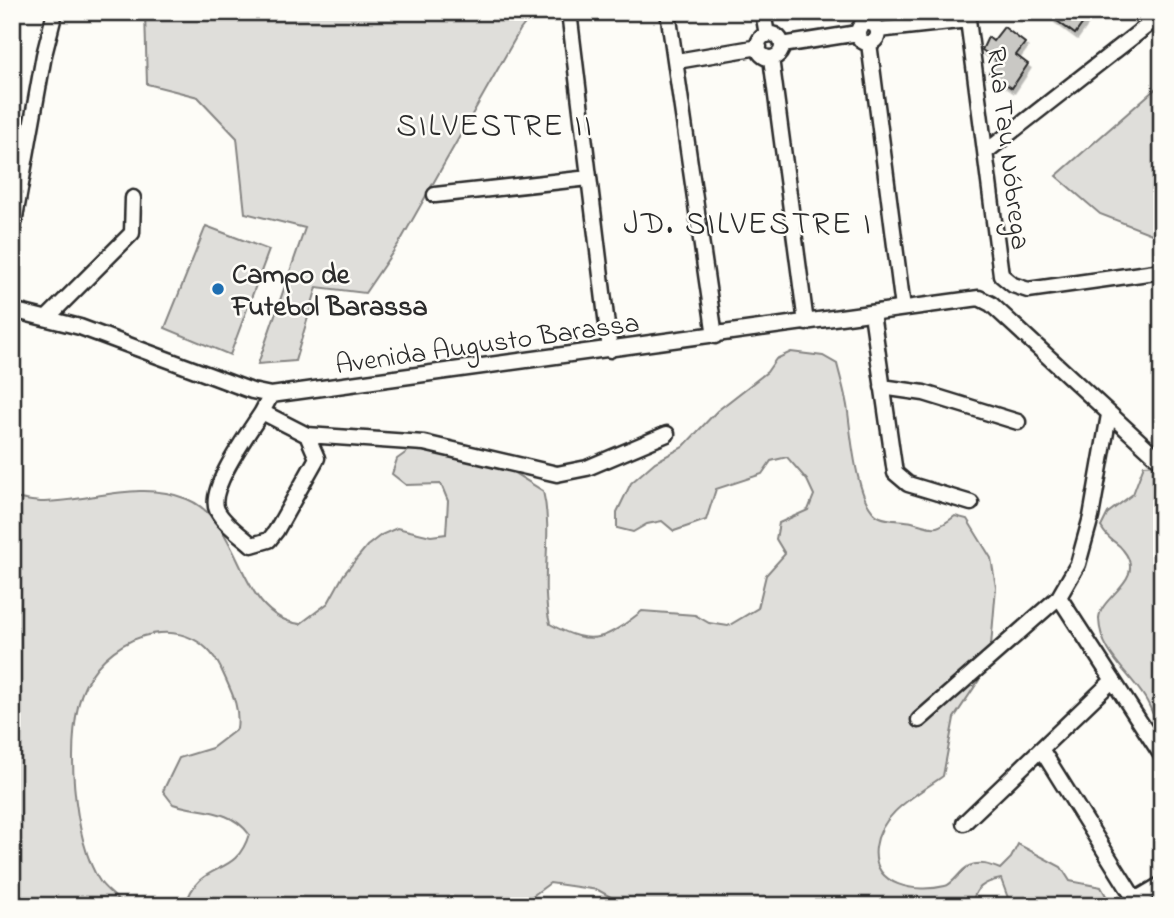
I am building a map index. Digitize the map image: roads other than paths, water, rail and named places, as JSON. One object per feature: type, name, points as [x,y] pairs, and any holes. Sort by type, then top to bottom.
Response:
[{"type":"street","points":[[12,234],[18,157],[55,12]]},
{"type":"street","points":[[569,12],[610,350]]},
{"type":"street","points":[[668,12],[715,335]]},
{"type":"street","points":[[677,61],[763,41],[779,38],[782,46],[779,54],[771,58],[763,55],[763,41],[763,12]]},
{"type":"street","points":[[986,152],[1162,14]]},
{"type":"street","points":[[878,30],[968,16]]},
{"type":"street","name":"Rua Tau Nóbrega","points":[[968,16],[1001,275],[1013,285],[1028,290],[1162,271]]},
{"type":"street","points":[[782,46],[862,23],[875,26],[878,30],[877,39],[864,42],[862,23]]},
{"type":"street","points":[[869,43],[903,308]]},
{"type":"street","points":[[771,58],[806,323]]},
{"type":"street","points":[[435,195],[589,178]]},
{"type":"street","points":[[48,317],[132,233],[133,198]]},
{"type":"street","name":"Avenida Augusto Barassa","points":[[12,310],[48,317],[271,395],[979,298],[991,303],[1109,415]]},
{"type":"street","points":[[872,313],[892,462],[900,478],[908,484],[971,503]]},
{"type":"street","points":[[882,387],[924,393],[1018,422]]},
{"type":"street","points":[[271,395],[218,485],[214,499],[218,512],[252,545],[269,540],[317,458],[307,435]]},
{"type":"street","points":[[262,412],[307,435],[424,443],[557,474],[587,468],[667,434]]},
{"type":"street","points":[[1109,415],[1162,462]]},
{"type":"street","points":[[919,720],[1059,597],[1078,564],[1091,517],[1109,415]]},
{"type":"street","points":[[1059,597],[1162,756]]},
{"type":"street","points":[[964,823],[1113,680]]},
{"type":"street","points":[[1041,749],[1137,903],[1162,884]]},
{"type":"place","name":"Campo de Futebol Barassa","points":[[218,289]]},
{"type":"district","name":"SILVESTRE II","points":[[495,124]]},
{"type":"district","name":"JD. SILVESTRE I","points":[[748,222]]}]
